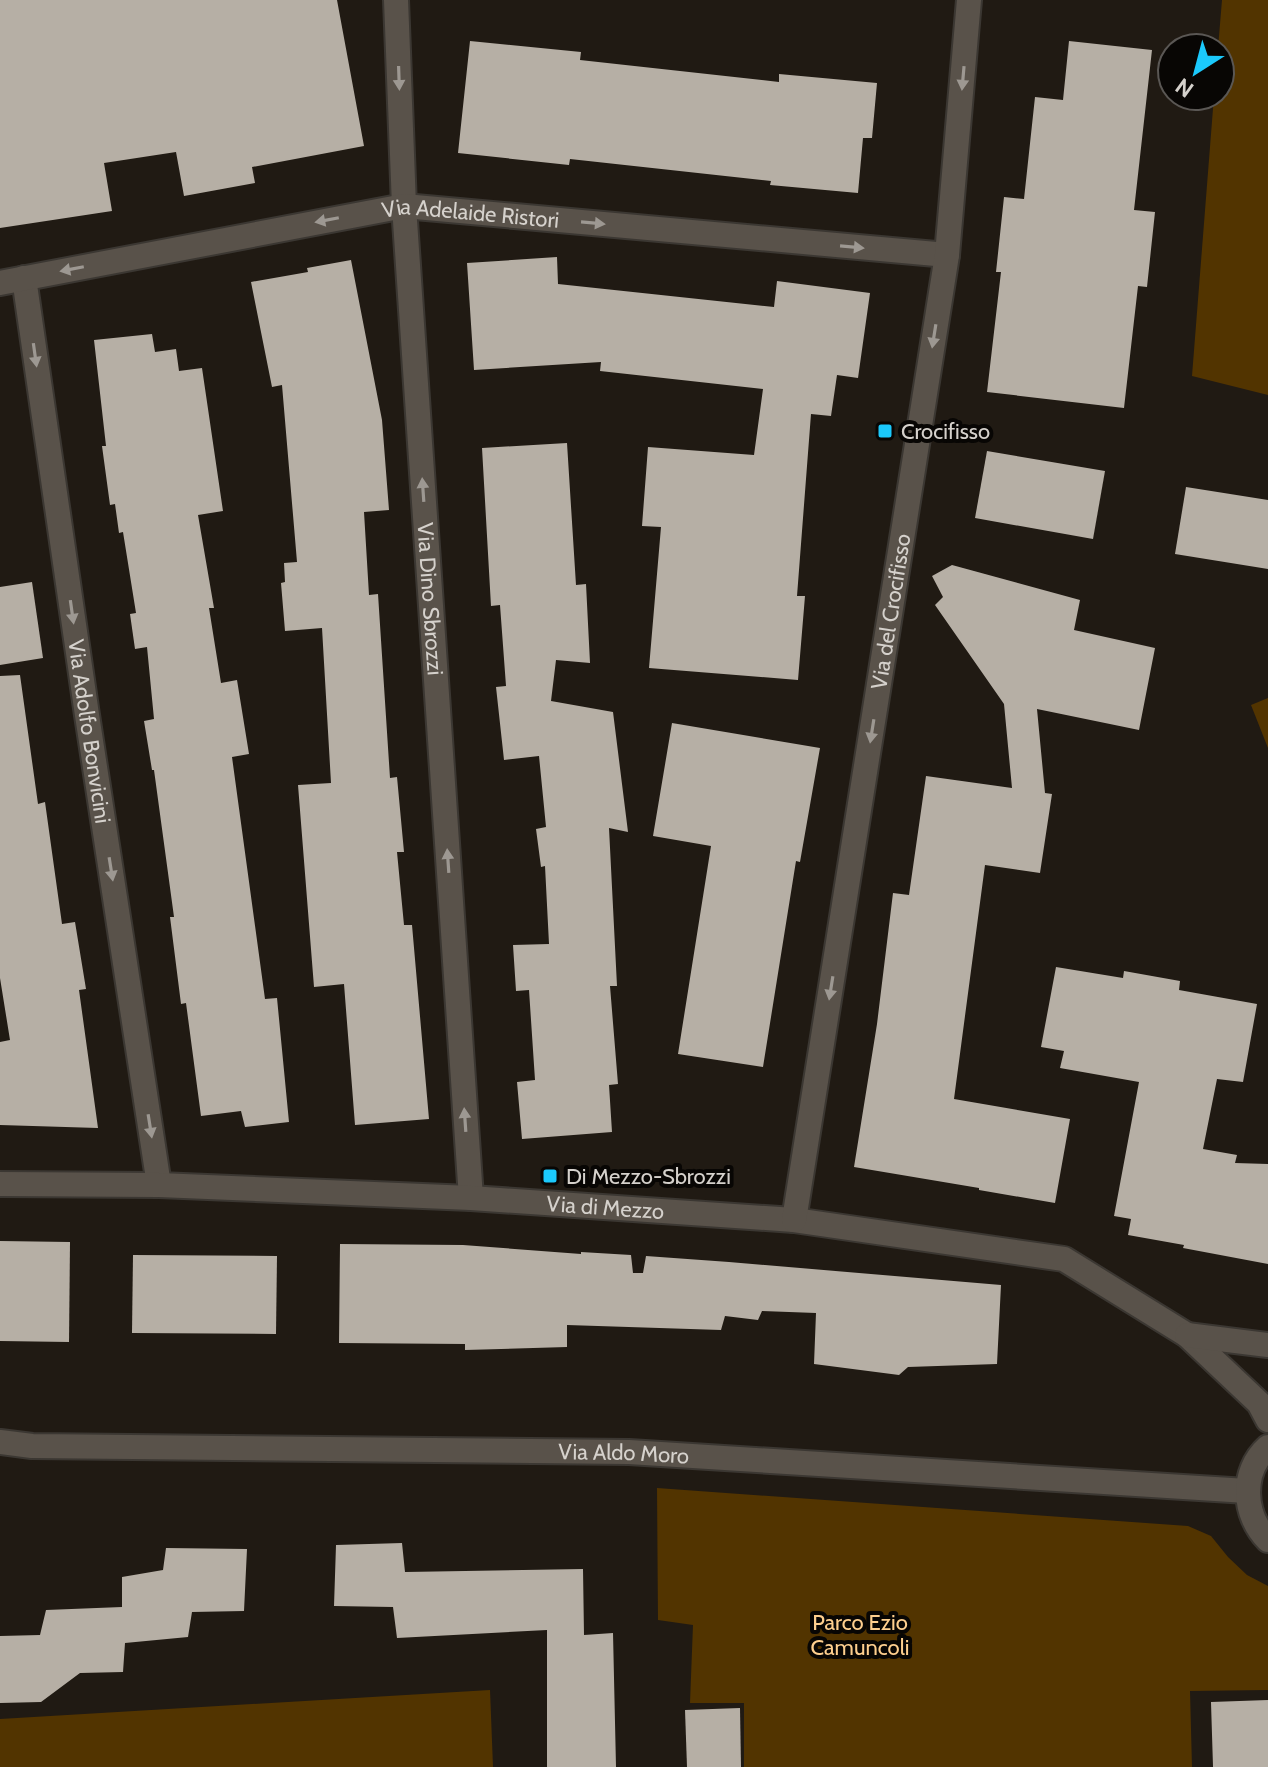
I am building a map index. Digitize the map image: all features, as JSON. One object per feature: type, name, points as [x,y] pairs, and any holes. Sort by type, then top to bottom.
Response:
[{"type":"street","name":"Via Dino Sbrozzi","points":[[396,0],[404,206],[471,1198]]},
{"type":"street","name":"Via del Crocifisso","points":[[794,1220],[947,255],[969,0]]},
{"type":"street","name":"Via Adelaide Ristori","points":[[12,280],[404,206],[947,255]]},
{"type":"street","name":"Via Adolfo Bonvicini","points":[[12,280],[90,730],[159,1185]]},
{"type":"street","name":"Via di Mezzo","points":[[0,1184],[159,1185],[471,1198],[794,1220],[1064,1259],[1187,1335],[1259,1403],[1268,1420]]},
{"type":"street","name":"Via di Mezzo","points":[[1187,1335],[1268,1345]]},
{"type":"street","name":"Via Aldo Moro","points":[[0,1442],[32,1446],[629,1452],[1247,1491]]},
{"type":"street","points":[[1268,1447],[1252,1469],[1247,1491],[1250,1513],[1268,1540]]},
{"type":"green space","points":[[1222,0],[1268,0],[1268,395],[1192,376],[1213,112],[1236,112],[1236,32],[1219,32]]},
{"type":"green space","points":[[1268,698],[1268,748],[1251,705]]},
{"type":"green space","name":"Parco Ezio Camuncoli","points":[[657,1488],[1188,1526],[1211,1536],[1247,1575],[1268,1586],[1268,1690],[1190,1691],[1192,1767],[744,1767],[744,1703],[690,1703],[693,1625],[658,1620]]},
{"type":"green space","points":[[490,1690],[493,1767],[0,1767],[0,1719]]},
{"type":"building","points":[[0,0],[337,0],[364,146],[252,167],[255,183],[184,196],[176,152],[104,163],[112,211],[0,228]]},
{"type":"building","points":[[470,41],[581,52],[580,60],[779,82],[779,74],[877,83],[872,138],[863,138],[858,193],[570,159],[569,165],[458,153]]},
{"type":"building","points":[[1069,41],[1152,50],[1134,210],[1155,212],[1147,287],[1138,286],[1124,408],[987,392],[1001,272],[996,272],[1004,197],[1024,199],[1035,97],[1063,100]]},
{"type":"building","points":[[557,257],[558,284],[774,307],[777,281],[870,293],[858,378],[837,375],[831,416],[811,414],[797,596],[805,596],[798,680],[649,668],[661,527],[642,526],[648,447],[754,455],[763,389],[600,371],[601,362],[474,370],[467,263]]},
{"type":"building","points":[[351,260],[382,420],[389,510],[364,512],[369,595],[378,594],[390,778],[397,777],[404,852],[397,852],[404,925],[412,925],[429,1119],[355,1125],[344,984],[314,987],[298,785],[331,783],[322,628],[285,631],[281,583],[285,582],[284,563],[297,562],[282,385],[272,387],[251,282],[308,272],[307,268]]},
{"type":"building","points":[[152,334],[155,352],[176,349],[179,371],[202,368],[223,511],[198,515],[214,608],[209,608],[221,683],[237,680],[249,754],[232,757],[265,999],[277,998],[289,1122],[245,1127],[241,1111],[201,1116],[186,1003],[181,1004],[170,917],[174,917],[154,770],[144,721],[154,719],[147,647],[135,649],[130,614],[136,613],[123,532],[119,533],[115,504],[110,505],[94,340]]},
{"type":"building","points":[[567,443],[576,585],[586,584],[590,663],[556,660],[551,701],[613,712],[628,832],[609,828],[617,986],[610,986],[618,1084],[609,1085],[612,1132],[522,1139],[517,1082],[535,1080],[529,990],[516,991],[513,945],[549,944],[545,866],[541,867],[536,829],[546,827],[539,756],[504,760],[496,687],[506,686],[500,605],[491,606],[482,448]]},
{"type":"building","points":[[987,451],[1105,471],[1093,539],[975,518]]},
{"type":"building","points":[[1186,487],[1268,500],[1268,569],[1175,554]]},
{"type":"building","points":[[952,565],[1080,600],[1074,630],[1155,648],[1139,730],[1037,709],[1045,793],[1052,794],[1040,873],[985,865],[954,1099],[1070,1119],[1055,1203],[854,1167],[877,1024],[893,893],[909,895],[926,776],[1012,788],[1004,704],[935,605],[943,597],[932,576]]},
{"type":"building","points":[[32,582],[43,658],[0,665],[0,587]]},
{"type":"building","points":[[20,675],[38,804],[45,802],[62,924],[75,922],[86,989],[79,990],[98,1128],[0,1125],[0,1042],[10,1040],[0,978],[0,676]]},
{"type":"building","points":[[672,723],[820,748],[800,862],[796,861],[763,1067],[678,1054],[711,846],[653,836]]},
{"type":"building","points":[[1056,967],[1123,978],[1124,971],[1180,981],[1179,990],[1257,1004],[1243,1082],[1217,1079],[1203,1149],[1237,1155],[1235,1163],[1268,1164],[1268,1264],[1128,1235],[1131,1219],[1114,1216],[1139,1082],[1060,1068],[1064,1051],[1041,1047]]},
{"type":"building","points":[[0,1241],[70,1242],[69,1342],[0,1341]]},
{"type":"building","points":[[340,1244],[463,1245],[631,1255],[633,1273],[643,1273],[646,1256],[1001,1285],[997,1364],[908,1367],[899,1375],[814,1364],[816,1313],[762,1311],[758,1320],[725,1316],[721,1330],[567,1325],[567,1347],[465,1350],[465,1344],[339,1343]]},
{"type":"building","points":[[133,1255],[277,1256],[276,1334],[132,1333]]},
{"type":"building","points":[[402,1543],[405,1572],[583,1569],[584,1635],[613,1633],[616,1767],[547,1767],[547,1630],[397,1638],[393,1607],[334,1606],[336,1545]]},
{"type":"building","points":[[166,1548],[247,1549],[244,1611],[192,1612],[188,1637],[125,1643],[123,1672],[80,1673],[41,1702],[0,1703],[0,1636],[40,1635],[46,1610],[122,1607],[122,1577],[163,1570]]},
{"type":"building","points":[[1268,1700],[1268,1767],[1213,1767],[1211,1702]]},
{"type":"building","points":[[740,1708],[741,1767],[687,1767],[685,1710]]},
{"type":"place","name":"Crocifisso","points":[[885,431]]},
{"type":"place","name":"Di Mezzo-Sbrozzi","points":[[550,1176]]}]
